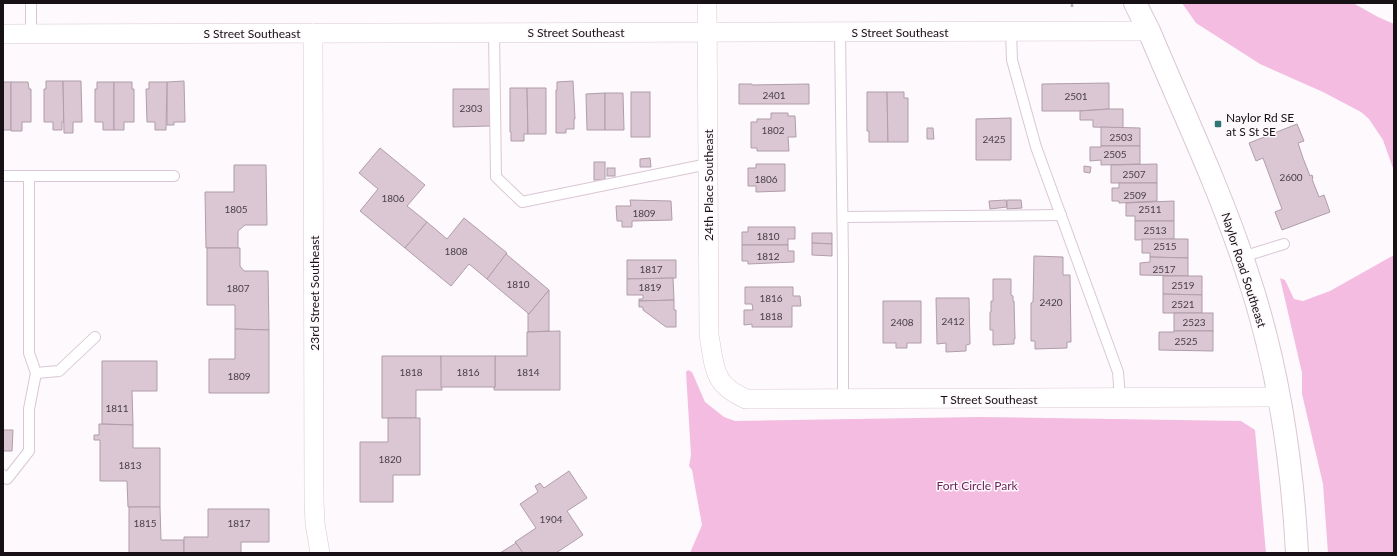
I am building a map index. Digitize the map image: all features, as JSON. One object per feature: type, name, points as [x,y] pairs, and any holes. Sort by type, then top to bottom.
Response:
[{"type":"street","name":"24th Place Southeast","points":[[707,3],[709,335],[715,367]]},
{"type":"street","name":"Naylor Road Southeast","points":[[1135,3],[1149,31],[1217,189],[1242,257],[1264,330],[1279,397],[1290,470],[1297,553]]},
{"type":"street","name":"S Street Southeast","points":[[3,34],[1149,31]]},
{"type":"street","name":"23rd Street Southeast","points":[[313,33],[314,501],[315,524],[320,553]]},
{"type":"street","name":"T Street Southeast","points":[[715,367],[719,380],[727,390],[746,399],[1279,397]]},
{"type":"lane","points":[[31,3],[31,34]]},
{"type":"lane","points":[[1011,31],[1012,60],[1036,147],[1118,372],[1120,398]]},
{"type":"lane","points":[[494,32],[496,177],[522,202],[708,164]]},
{"type":"lane","points":[[840,32],[843,217],[843,399]]},
{"type":"lane","points":[[3,176],[174,176]]},
{"type":"lane","points":[[3,475],[7,479],[29,451],[29,409],[36,373],[29,353],[29,177]]},
{"type":"lane","points":[[843,217],[1061,215]]},
{"type":"lane","points":[[1242,257],[1284,244]]},
{"type":"lane","points":[[36,373],[59,371],[95,337]]},
{"type":"green space","points":[[1182,3],[1353,3],[1394,24],[1394,171],[1383,140],[1369,119],[1361,112],[1323,92],[1260,64],[1196,23]]},
{"type":"green space","points":[[1394,255],[1394,553],[1328,553],[1323,484],[1302,394],[1302,373],[1280,278],[1285,280],[1294,299],[1303,301],[1330,291]]},
{"type":"green space","name":"Fort Circle Park","points":[[688,370],[692,372],[705,402],[724,417],[735,421],[980,417],[1241,421],[1255,430],[1266,553],[690,553],[702,525],[692,470],[689,466],[691,455],[686,372]]},
{"type":"building","points":[[46,81],[63,81],[64,122],[62,122],[62,130],[53,130],[53,122],[44,122],[44,89],[46,89]]},
{"type":"building","points":[[63,81],[81,81],[82,122],[73,122],[73,133],[64,133]]},
{"type":"building","points":[[184,81],[185,122],[174,122],[174,125],[167,125],[167,82]]},
{"type":"building","points":[[573,81],[575,119],[574,129],[566,129],[566,133],[556,133],[557,82]]},
{"type":"building","points":[[3,82],[11,82],[11,130],[3,130]]},
{"type":"building","points":[[11,82],[28,82],[29,89],[31,89],[31,122],[22,122],[22,131],[11,131]]},
{"type":"building","points":[[97,82],[114,82],[114,130],[103,130],[103,122],[95,122],[95,89],[97,89]]},
{"type":"building","points":[[114,82],[132,82],[132,89],[134,89],[134,122],[124,122],[124,130],[114,130]]},
{"type":"building","points":[[149,82],[167,82],[166,130],[155,130],[155,122],[147,122],[146,89],[149,89]]},
{"type":"building","points":[[1109,83],[1109,109],[1042,111],[1042,84]]},
{"type":"building","points":[[739,84],[809,84],[809,104],[739,104]]},
{"type":"building","points":[[510,88],[527,88],[528,134],[524,134],[524,141],[511,141]]},
{"type":"building","points":[[527,88],[546,88],[546,134],[528,134]]},
{"type":"building","points":[[453,89],[490,89],[490,126],[453,127]]},
{"type":"building","points":[[631,92],[650,92],[650,137],[631,137]]},
{"type":"building","points":[[867,92],[887,92],[888,142],[869,142],[869,131],[867,131]]},
{"type":"building","points":[[887,92],[904,92],[904,98],[908,98],[908,142],[888,142]]},
{"type":"building","points":[[605,93],[605,130],[587,130],[586,94]]},
{"type":"building","points":[[605,93],[623,93],[624,130],[605,130]]},
{"type":"building","points":[[1123,109],[1123,128],[1093,127],[1093,120],[1080,120],[1080,111]]},
{"type":"building","points":[[771,113],[788,113],[788,116],[795,116],[796,137],[788,137],[789,151],[757,151],[757,148],[751,148],[751,122],[757,122],[757,119],[771,119]]},
{"type":"building","points":[[1011,118],[1011,160],[976,160],[976,119]]},
{"type":"building","points":[[1297,124],[1304,141],[1298,143],[1303,158],[1310,176],[1312,175],[1312,179],[1319,197],[1324,195],[1330,212],[1282,230],[1275,212],[1282,209],[1263,158],[1256,161],[1249,143]]},
{"type":"building","points":[[1101,127],[1140,128],[1140,146],[1101,146]]},
{"type":"building","points":[[927,128],[933,128],[934,139],[927,139]]},
{"type":"building","points":[[1140,146],[1140,164],[1101,165],[1101,160],[1090,161],[1090,147]]},
{"type":"building","points":[[380,148],[425,185],[407,206],[427,222],[405,248],[360,211],[378,189],[359,173]]},
{"type":"building","points":[[650,158],[651,167],[640,167],[640,159]]},
{"type":"building","points":[[594,162],[605,162],[605,180],[594,180]]},
{"type":"building","points":[[756,164],[785,164],[785,191],[756,192],[756,186],[748,186],[748,168],[756,168]]},
{"type":"building","points":[[1157,164],[1157,183],[1111,183],[1111,165]]},
{"type":"building","points":[[234,165],[266,165],[267,225],[245,225],[238,231],[238,248],[206,248],[205,192],[234,192]]},
{"type":"building","points":[[1084,166],[1091,167],[1090,173],[1084,172]]},
{"type":"building","points":[[607,168],[615,168],[615,176],[607,176]]},
{"type":"building","points":[[1119,183],[1157,183],[1157,201],[1119,203],[1119,201],[1112,201],[1112,188],[1119,188]]},
{"type":"building","points":[[630,200],[671,201],[672,220],[632,221],[632,227],[622,227],[622,221],[617,221],[616,206],[631,206]]},
{"type":"building","points":[[1006,200],[1007,207],[990,209],[989,201]]},
{"type":"building","points":[[1007,200],[1021,200],[1022,208],[1007,209]]},
{"type":"building","points":[[1174,201],[1174,221],[1135,221],[1135,216],[1126,216],[1126,203]]},
{"type":"building","points":[[464,218],[507,253],[487,279],[469,264],[451,286],[405,248],[427,222],[447,239]]},
{"type":"building","points":[[1135,221],[1174,221],[1174,239],[1135,240]]},
{"type":"building","points":[[748,227],[795,227],[795,239],[788,239],[788,245],[742,245],[742,232],[748,232]]},
{"type":"building","points":[[812,233],[832,233],[832,244],[812,243]]},
{"type":"building","points":[[1142,239],[1188,239],[1188,258],[1150,257],[1150,253],[1142,253]]},
{"type":"building","points":[[812,243],[832,244],[832,256],[812,255]]},
{"type":"building","points":[[742,245],[788,245],[788,251],[794,251],[794,262],[748,264],[748,261],[742,261]]},
{"type":"building","points":[[207,248],[240,248],[240,266],[244,271],[268,271],[269,330],[235,329],[235,305],[207,305]]},
{"type":"building","points":[[506,254],[549,290],[529,314],[487,279]]},
{"type":"building","points":[[1034,256],[1063,257],[1063,275],[1070,275],[1071,342],[1067,342],[1067,348],[1035,349],[1035,341],[1031,341],[1031,303],[1033,302]]},
{"type":"building","points":[[1150,257],[1188,258],[1188,276],[1140,275],[1140,263],[1150,262]]},
{"type":"building","points":[[627,260],[676,260],[676,278],[627,279]]},
{"type":"building","points":[[1163,276],[1202,276],[1202,295],[1163,294]]},
{"type":"building","points":[[673,278],[674,300],[639,301],[639,299],[643,299],[643,295],[627,295],[627,279]]},
{"type":"building","points":[[993,279],[1011,279],[1011,295],[1013,296],[1014,301],[1014,344],[993,345],[993,330],[990,330],[990,312],[991,301],[993,301]]},
{"type":"building","points":[[745,287],[793,287],[793,296],[800,296],[801,306],[792,306],[792,327],[752,327],[752,324],[744,325],[744,310],[753,310],[752,304],[745,304]]},
{"type":"building","points":[[549,290],[549,331],[528,332],[528,313],[529,314]]},
{"type":"building","points":[[1163,294],[1202,295],[1202,313],[1163,313]]},
{"type":"building","points":[[936,298],[969,298],[970,344],[966,345],[966,351],[946,352],[946,343],[937,344]]},
{"type":"building","points":[[674,300],[674,310],[676,310],[676,327],[666,327],[643,310],[643,307],[639,307],[639,301]]},
{"type":"building","points":[[883,301],[921,301],[921,343],[907,343],[907,348],[896,348],[896,343],[883,343]]},
{"type":"building","points":[[1174,313],[1213,313],[1213,331],[1174,331]]},
{"type":"building","points":[[235,329],[269,330],[269,393],[209,393],[209,359],[235,359]]},
{"type":"building","points":[[560,331],[560,390],[494,390],[495,356],[527,356],[527,332]]},
{"type":"building","points":[[1213,331],[1213,351],[1159,350],[1159,332]]},
{"type":"building","points":[[382,356],[441,356],[442,390],[416,390],[416,418],[382,418]]},
{"type":"building","points":[[441,356],[495,356],[495,387],[441,387]]},
{"type":"building","points":[[102,361],[157,361],[157,391],[132,391],[133,425],[102,424]]},
{"type":"building","points":[[388,418],[420,418],[420,475],[393,475],[393,502],[360,502],[360,442],[388,442]]},
{"type":"building","points":[[99,424],[133,425],[133,448],[160,448],[160,507],[128,507],[127,481],[100,481],[100,440],[94,440],[94,435],[99,435]]},
{"type":"building","points":[[3,430],[13,430],[12,451],[3,451]]},
{"type":"building","points":[[569,471],[587,498],[567,511],[583,535],[556,553],[523,553],[515,542],[536,528],[520,504],[538,492],[535,486],[540,483],[544,488]]},
{"type":"building","points":[[129,507],[160,507],[161,540],[184,540],[184,553],[129,553]]},
{"type":"building","points":[[208,509],[269,509],[269,542],[241,542],[241,553],[184,553],[184,537],[208,537]]},
{"type":"building","points":[[516,543],[523,553],[500,553]]},
{"type":"place","name":"Naylor Rd SE at S St SE","points":[[1218,124]]}]
